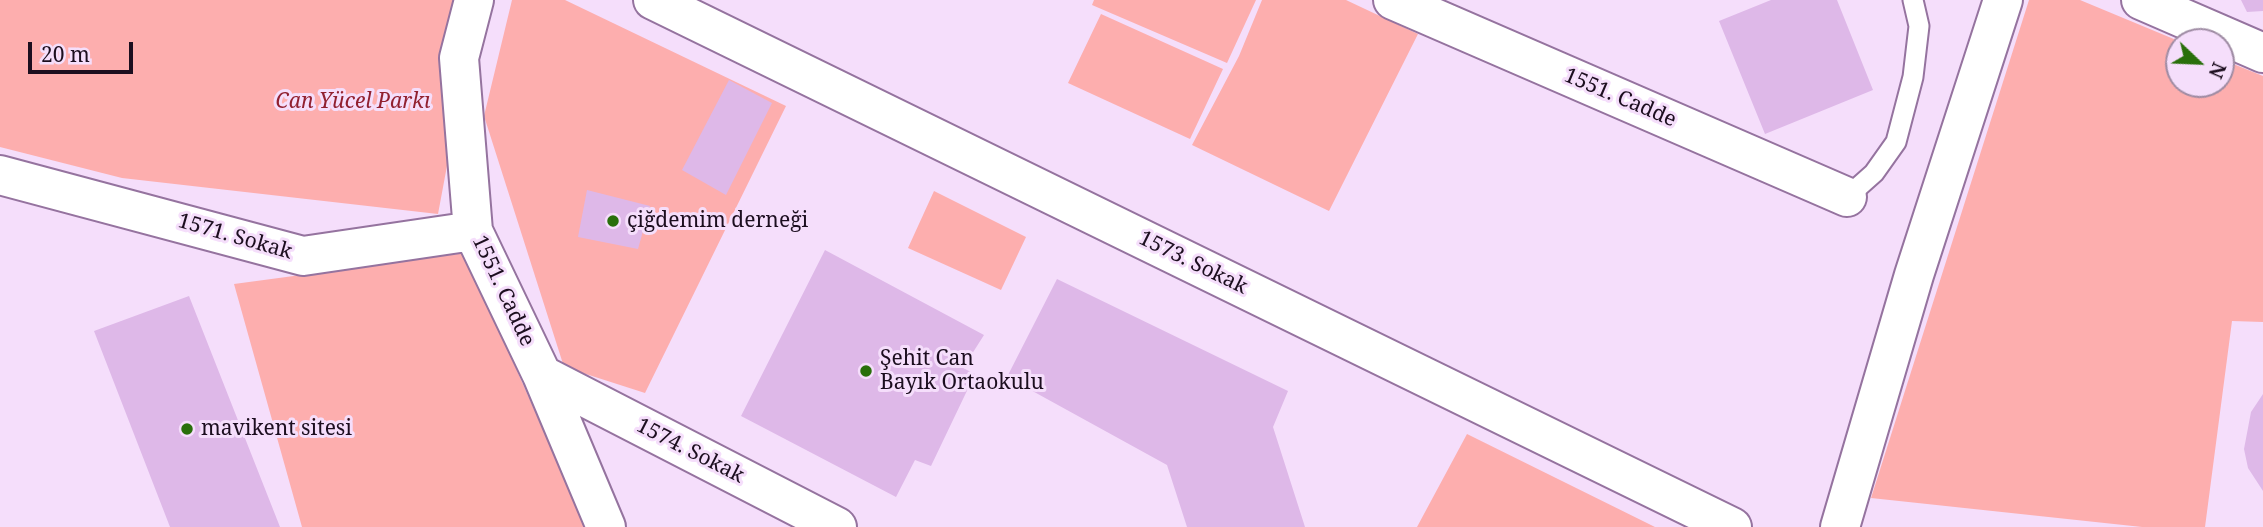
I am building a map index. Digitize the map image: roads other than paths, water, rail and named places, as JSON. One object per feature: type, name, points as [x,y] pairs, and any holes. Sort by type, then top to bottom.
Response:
[{"type":"street","name":"1551. Cadde","points":[[474,0],[459,58],[473,232],[542,375],[606,527]]},
{"type":"street","name":"1573. Sokak","points":[[653,0],[1732,527]]},
{"type":"street","name":"1551. Cadde","points":[[1393,0],[1847,197]]},
{"type":"street","points":[[1840,527],[1914,275],[2003,0]]},
{"type":"street","points":[[2141,0],[2263,53]]},
{"type":"street","name":"1571. Sokak","points":[[0,175],[303,256],[473,232]]},
{"type":"street","name":"1574. Sokak","points":[[542,375],[837,527]]},
{"type":"lane","points":[[1847,197],[1874,173],[1896,142],[1913,77],[1919,26],[1913,0]]},
{"type":"place","name":"çiğdemim derneği","points":[[613,221]]},
{"type":"place","name":"Şehit Can Bayık Ortaokulu","points":[[866,371]]},
{"type":"place","name":"mavikent sitesi","points":[[187,429]]},
{"type":"park label","name":"Can Yücel Parkı","points":[[353,102]]}]
